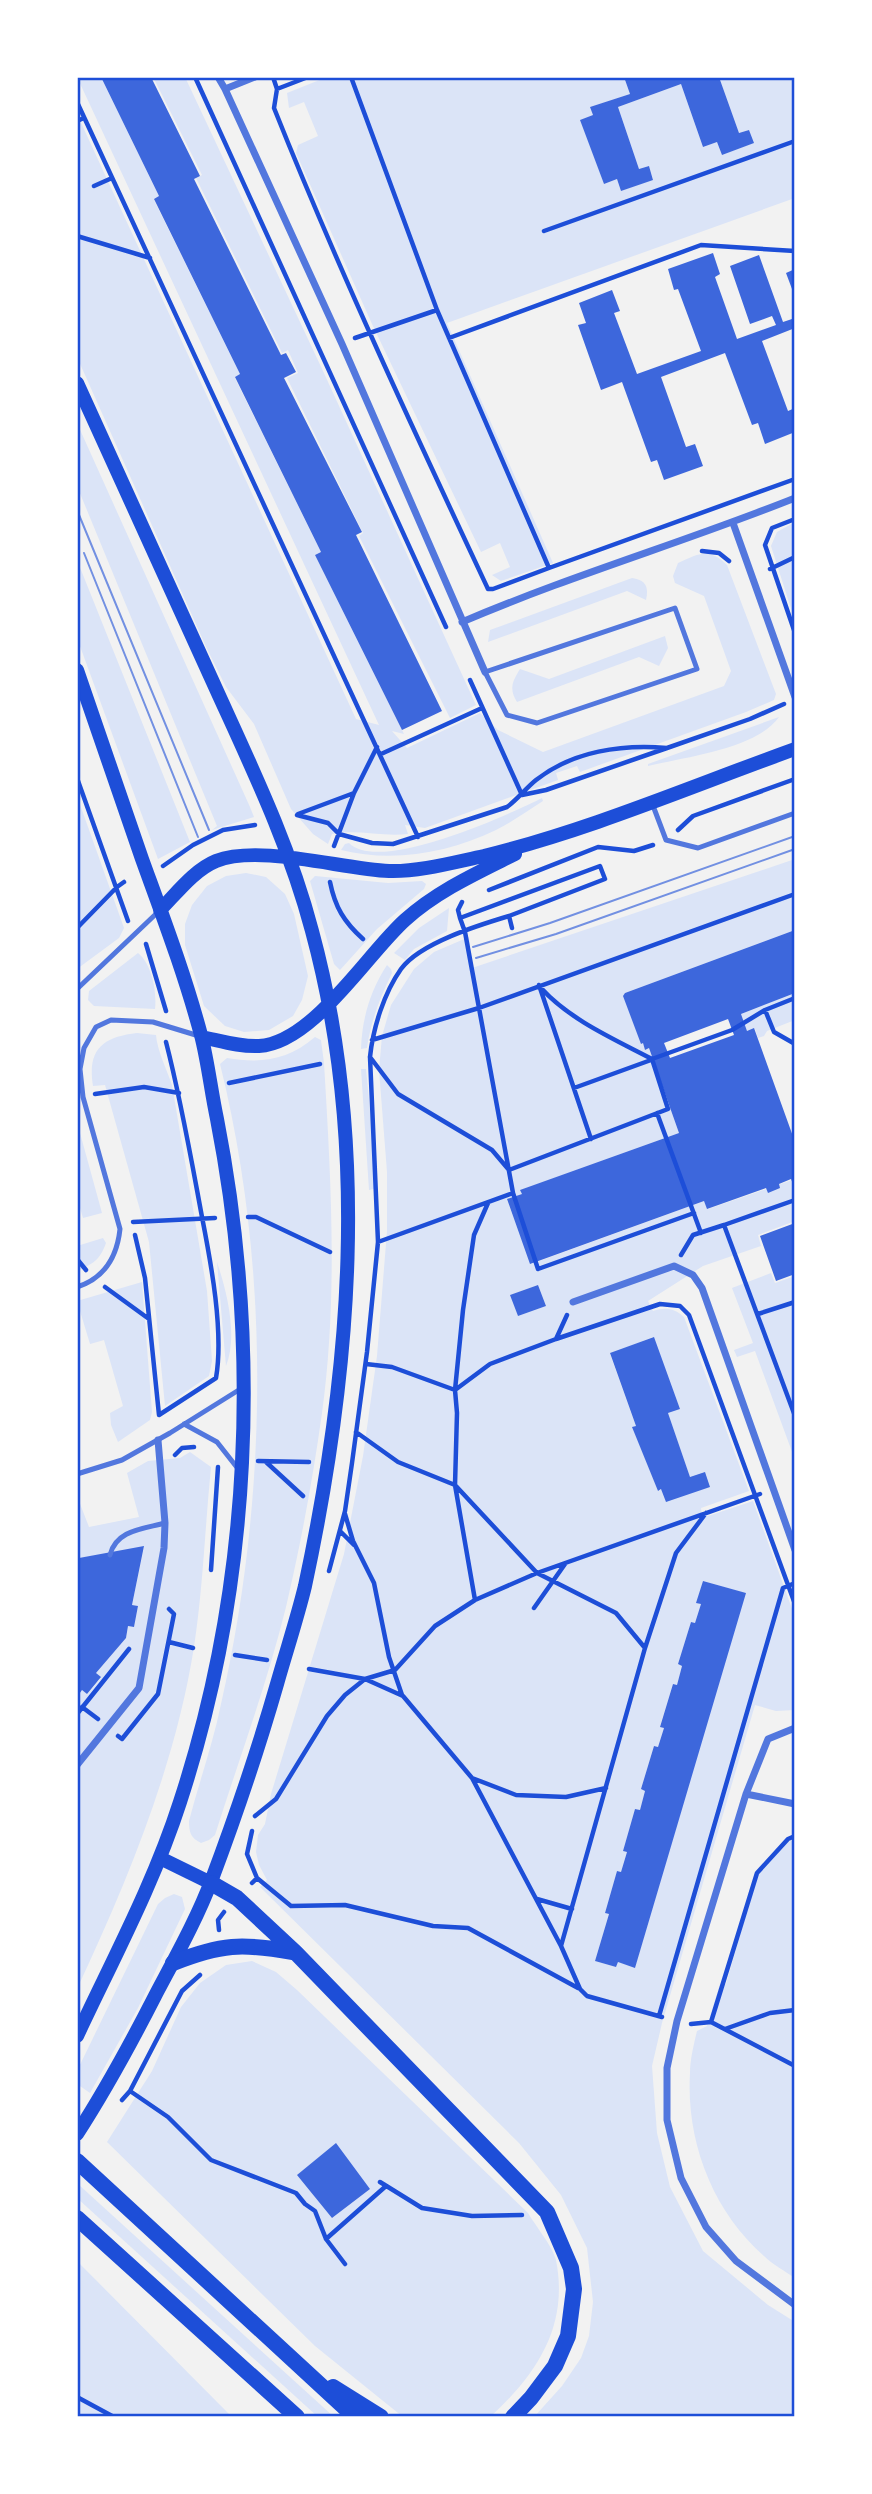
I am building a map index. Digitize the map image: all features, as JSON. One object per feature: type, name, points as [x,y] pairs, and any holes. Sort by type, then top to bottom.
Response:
[{"type":"highway","points":[[211,1883],[237,1898],[295,1952],[547,2213],[571,2268],[574,2289],[568,2336],[555,2366],[513,2417]]},
{"type":"highway","points":[[173,1963],[203,1951],[251,1945],[295,1952]]},
{"type":"highway","points":[[77,2161],[355,2417]]},
{"type":"highway","points":[[77,2218],[297,2417]]},
{"type":"highway","points":[[296,2365],[381,2417]]},
{"type":"main road","points":[[77,383],[275,820],[289,859],[312,928],[329,1003],[339,1061],[348,1165],[340,1371],[304,1588],[263,1733],[211,1883],[173,1963],[107,2089],[77,2134]]},
{"type":"main road","points":[[77,670],[202,1037],[233,1218],[243,1324],[244,1386],[230,1586],[203,1725],[180,1803],[160,1858],[77,2036]]},
{"type":"main road","points":[[202,1037],[245,1046],[277,1043],[294,1034],[329,1003],[406,919],[454,885],[538,843],[795,749]]},
{"type":"main road","points":[[160,910],[189,880],[214,862],[234,856],[262,856],[391,871],[449,864],[538,843]]},
{"type":"main road","points":[[160,1858],[211,1883]]},
{"type":"street","points":[[218,77],[342,344],[485,672]]},
{"type":"street","points":[[225,89],[255,77]]},
{"type":"street","points":[[463,622],[653,548],[733,523],[795,498]]},
{"type":"street","points":[[733,523],[795,697]]},
{"type":"street","points":[[573,1302],[674,1266],[693,1275],[702,1288],[772,1492],[795,1550]]},
{"type":"street","points":[[77,1765],[139,1688],[164,1548],[165,1523],[158,1440]]},
{"type":"street","points":[[795,1728],[768,1739],[746,1794],[677,2021],[667,2067],[667,2120],[681,2178],[706,2227],[736,2261],[795,2305]]},
{"type":"street","points":[[746,1794],[795,1804]]},
{"type":"lane","points":[[675,608],[697,669],[537,723],[507,715],[485,672],[675,608]]},
{"type":"lane","points":[[652,801],[666,840],[698,848],[795,813]]},
{"type":"lane","points":[[77,989],[160,910]]},
{"type":"lane","points":[[77,1287],[94,1279],[111,1262],[118,1247],[120,1229],[83,1097],[80,1069],[84,1048],[96,1027],[111,1020],[153,1022],[202,1037]]},
{"type":"lane","points":[[77,1086],[83,1097]]},
{"type":"lane","points":[[77,1474],[122,1460],[244,1386]]},
{"type":"lane","points":[[184,1424],[217,1442],[238,1464]]},
{"type":"lane","points":[[110,1555],[116,1541],[124,1534],[165,1523]]},
{"type":"path","points":[[195,77],[448,631]]},
{"type":"path","points":[[273,77],[278,89],[274,108],[370,332],[488,589],[795,479]]},
{"type":"path","points":[[278,89],[308,77]]},
{"type":"path","points":[[351,77],[437,310],[549,568]]},
{"type":"path","points":[[77,102],[418,837]]},
{"type":"path","points":[[77,121],[84,118]]},
{"type":"path","points":[[544,231],[795,141]]},
{"type":"path","points":[[94,186],[112,178]]},
{"type":"path","points":[[77,236],[150,258]]},
{"type":"path","points":[[449,338],[701,245],[795,251]]},
{"type":"path","points":[[322,352],[370,332],[437,310]]},
{"type":"path","points":[[795,519],[772,528],[765,545],[795,633]]},
{"type":"path","points":[[766,570],[795,557]]},
{"type":"path","points":[[465,669],[522,795]]},
{"type":"path","points":[[522,795],[545,790],[667,748],[788,703]]},
{"type":"path","points":[[381,754],[482,707]]},
{"type":"path","points":[[334,848],[354,793],[377,747]]},
{"type":"path","points":[[354,793],[297,815],[328,823],[339,834],[393,844],[507,807],[534,781],[559,765],[592,753],[620,747],[667,748]]},
{"type":"path","points":[[77,778],[128,921]]},
{"type":"path","points":[[488,891],[598,848],[634,851],[666,840],[693,816],[795,779]]},
{"type":"path","points":[[159,868],[193,845],[223,830],[256,825]]},
{"type":"path","points":[[349,1481],[366,1364],[379,1242],[370,1057],[383,1005],[402,968],[427,948],[605,880],[600,866],[460,918]]},
{"type":"path","points":[[329,877],[346,924],[365,942]]},
{"type":"path","points":[[77,928],[124,882]]},
{"type":"path","points":[[372,1041],[479,1008],[795,894]]},
{"type":"path","points":[[463,901],[458,910],[465,932],[513,1193],[538,1269],[694,1213]]},
{"type":"path","points":[[509,916],[512,928]]},
{"type":"path","points":[[146,944],[167,1012]]},
{"type":"path","points":[[396,964],[402,968]]},
{"type":"path","points":[[509,1170],[668,1109],[652,1059],[601,1033],[551,999],[539,985]]},
{"type":"path","points":[[539,985],[591,1139]]},
{"type":"path","points":[[573,1088],[732,1030],[765,1010],[795,998]]},
{"type":"path","points":[[765,1010],[774,1032],[795,1044]]},
{"type":"path","points":[[145,1278],[159,1415],[216,1378],[218,1364],[214,1288],[205,1228],[186,1123],[166,1042]]},
{"type":"path","points":[[370,1057],[398,1094],[492,1150],[509,1170]]},
{"type":"path","points":[[223,1084],[324,1063]]},
{"type":"path","points":[[83,1097],[99,1092],[145,1087],[179,1093]]},
{"type":"path","points":[[657,1113],[701,1233]]},
{"type":"path","points":[[379,1242],[513,1193]]},
{"type":"path","points":[[674,1266],[693,1236],[795,1200]]},
{"type":"path","points":[[475,1600],[455,1485],[455,1390],[474,1235],[488,1203]]},
{"type":"path","points":[[132,1222],[256,1217],[375,1274]]},
{"type":"path","points":[[724,1225],[794,1412]]},
{"type":"path","points":[[94,1279],[150,1319]]},
{"type":"path","points":[[556,1339],[573,1302]]},
{"type":"path","points":[[758,1314],[795,1302]]},
{"type":"path","points":[[455,1390],[490,1364],[556,1339],[660,1304],[680,1306],[689,1315],[795,1604]]},
{"type":"path","points":[[366,1364],[392,1367],[455,1390]]},
{"type":"path","points":[[356,1432],[398,1462],[455,1485],[537,1573],[615,1613],[645,1648]]},
{"type":"path","points":[[182,1448],[198,1447]]},
{"type":"path","points":[[210,1581],[218,1468],[214,1460],[238,1464],[352,1463]]},
{"type":"path","points":[[254,1816],[276,1799],[327,1716],[345,1695],[365,1679],[395,1670],[435,1626],[475,1600],[537,1573],[772,1492]]},
{"type":"path","points":[[345,1511],[353,1541],[374,1583],[389,1657],[402,1696]]},
{"type":"path","points":[[561,1946],[645,1648],[676,1553],[706,1513]]},
{"type":"path","points":[[534,1608],[565,1563]]},
{"type":"path","points":[[659,2016],[783,1588],[795,1583]]},
{"type":"path","points":[[173,1620],[169,1642],[194,1647]]},
{"type":"path","points":[[77,1714],[135,1643]]},
{"type":"path","points":[[234,1654],[268,1660]]},
{"type":"path","points":[[309,1669],[365,1679],[402,1696],[472,1778],[561,1946],[580,1989]]},
{"type":"path","points":[[472,1778],[516,1795],[566,1797],[607,1788]]},
{"type":"path","points":[[711,2022],[757,1873],[788,1839],[795,1836]]},
{"type":"path","points":[[257,1878],[291,1906],[345,1905],[433,1926],[468,1928],[580,1989],[587,1996],[677,2021],[695,2024],[711,2022],[795,2066]]},
{"type":"path","points":[[536,1899],[572,1909]]},
{"type":"path","points":[[220,1934],[218,1920],[224,1912]]},
{"type":"path","points":[[122,2100],[130,2091],[182,1991],[204,1972]]},
{"type":"path","points":[[724,2029],[771,2013],[795,2010]]},
{"type":"path","points":[[130,2091],[169,2117],[211,2160],[296,2193],[304,2204],[315,2211],[326,2239],[345,2264]]},
{"type":"path","points":[[380,2182],[422,2208],[472,2216],[547,2213]]},
{"type":"path","points":[[326,2239],[386,2186]]},
{"type":"path","points":[[77,2397],[114,2417]]},
{"type":"shaded area","points":[[77,77],[101,77],[159,196],[154,200],[240,374],[235,378],[321,552],[315,555],[404,734],[392,731],[407,748],[480,713],[498,730],[543,752],[724,686],[731,671],[704,596],[675,583],[673,576],[678,563],[703,554],[715,556],[727,565],[776,694],[774,700],[580,772],[577,766],[556,773],[558,780],[425,828],[405,825],[408,834],[332,834],[328,844],[313,834],[291,809],[254,724],[226,687],[207,649],[77,357],[77,114],[356,719],[379,725]]},
{"type":"shaded area","points":[[153,77],[185,77],[323,371],[476,705],[450,718],[359,536],[363,533],[287,378],[298,373],[288,350],[282,353],[196,178],[202,175]]},
{"type":"shaded area","points":[[327,77],[624,77],[630,94],[591,107],[593,115],[581,120],[604,184],[617,179],[621,191],[653,179],[649,166],[639,169],[618,107],[681,84],[703,147],[717,142],[722,155],[753,143],[749,130],[739,133],[719,77],[792,77],[795,85],[795,198],[447,323],[553,563],[501,581],[492,575],[510,567],[500,543],[481,552],[372,324],[296,153],[298,145],[318,136],[304,102],[289,108],[287,93]]},
{"type":"shaded area","points":[[77,423],[254,817],[212,830],[217,826],[77,486]]},
{"type":"shaded area","points":[[795,522],[795,621],[771,546],[777,532]]},
{"type":"shaded area","points":[[77,560],[190,842],[158,859],[77,638]]},
{"type":"shaded area","points":[[632,578],[641,580],[645,585],[646,600],[627,591],[488,642],[490,630]]},
{"type":"shaded area","points":[[665,636],[668,648],[659,666],[639,657],[517,702],[513,693],[512,686],[520,669],[549,679]]},
{"type":"shaded area","points":[[779,717],[769,728],[738,744],[648,766],[648,764]]},
{"type":"shaded area","points":[[77,796],[124,928],[119,938],[77,969]]},
{"type":"shaded area","points":[[542,798],[543,801],[496,830],[440,850],[380,856],[341,850],[349,843],[365,851],[414,847],[474,828]]},
{"type":"shaded area","points":[[795,859],[795,930],[625,993],[641,1043],[645,1050],[649,1048],[679,1133],[521,1190],[522,1194],[507,1200],[531,1264],[704,1201],[708,1209],[795,1179],[795,1221],[758,1235],[761,1246],[703,1266],[648,1301],[653,1311],[669,1309],[684,1317],[749,1491],[701,1508],[702,1518],[753,1501],[795,1617],[795,1710],[776,1711],[755,1705],[662,2023],[652,2066],[657,2133],[670,2187],[703,2251],[768,2305],[795,2322],[795,2417],[534,2417],[562,2386],[581,2358],[589,2336],[593,2302],[587,2248],[561,2195],[519,2143],[260,1887],[267,1880],[256,1852],[258,1835],[265,1824],[271,1794],[344,1554],[363,1456],[377,1356],[387,1231],[387,1172],[379,1070],[382,1036],[391,1005],[414,969],[434,952],[469,937],[472,968]],"holes":[[[538,1285],[546,1306],[518,1316],[511,1295]],[[653,1337],[680,1409],[668,1413],[690,1477],[658,1491],[633,1428],[636,1426],[610,1354]],[[703,1581],[745,1593],[635,1967],[618,1962],[616,1967],[595,1961],[609,1914],[605,1913],[617,1871],[621,1872],[627,1852],[623,1851],[635,1809],[640,1810],[645,1791],[641,1789],[654,1746],[658,1747],[664,1728],[660,1726],[673,1684],[677,1685],[682,1666],[678,1664],[691,1622],[695,1623],[701,1604],[697,1602]]]},
{"type":"shaded area","points":[[246,873],[266,877],[285,894],[294,914],[308,976],[302,1000],[293,1016],[269,1030],[244,1032],[225,1026],[204,1006],[185,945],[185,924],[192,905],[207,886],[226,876]]},
{"type":"shaded area","points":[[315,876],[388,883],[422,881],[426,884],[424,889],[377,929],[340,970],[334,964],[310,881]]},
{"type":"shaded area","points":[[449,908],[447,931],[414,949],[405,960],[394,953],[419,928]]},
{"type":"shaded area","points":[[138,953],[147,964],[152,979],[155,1009],[94,1006],[88,1000],[89,991]]},
{"type":"shaded area","points":[[387,965],[392,973],[377,1009],[367,1048],[361,1049],[368,1006]]},
{"type":"shaded area","points":[[795,993],[795,1020],[767,1031],[764,1036],[758,1038],[755,1029],[747,1031],[741,1014]]},
{"type":"shaded area","points":[[137,1033],[156,1035],[172,1085],[207,1291],[212,1361],[209,1376],[165,1406],[149,1242],[105,1085],[93,1086],[92,1073],[95,1054],[100,1047],[115,1038]]},
{"type":"shaded area","points":[[315,1037],[321,1040],[324,1063],[332,1238],[330,1326],[322,1413],[302,1535],[286,1607],[262,1693],[215,1835],[201,1843],[191,1835],[189,1821],[218,1719],[237,1626],[255,1465],[257,1384],[255,1302],[248,1222],[237,1142],[220,1064],[227,1058],[274,1058],[295,1051]]},
{"type":"shaded area","points":[[361,1069],[366,1069],[372,1131],[374,1189],[369,1190]]},
{"type":"shaded area","points":[[77,1122],[102,1213],[83,1218],[77,1198]]},
{"type":"shaded area","points":[[103,1238],[106,1243],[98,1257],[92,1264],[77,1271],[77,1246]]},
{"type":"shaded area","points":[[217,1262],[231,1328],[226,1366]]},
{"type":"shaded area","points":[[771,1273],[775,1283],[795,1276],[795,1460],[755,1351],[737,1357],[734,1350],[753,1343],[732,1288]]},
{"type":"shaded area","points":[[142,1282],[152,1412],[150,1420],[118,1442],[111,1425],[110,1413],[123,1406],[104,1340],[90,1344],[77,1301]]},
{"type":"shaded area","points":[[190,1452],[211,1467],[200,1602],[186,1691],[148,1822],[77,1989],[77,1697],[82,1690],[87,1694],[101,1678],[96,1673],[126,1638],[128,1626],[134,1627],[138,1606],[132,1605],[144,1547],[80,1558],[77,1571],[77,1496],[89,1527],[139,1517],[127,1473],[148,1461],[180,1458]]},
{"type":"shaded area","points":[[795,1840],[795,2278],[768,2259],[746,2238],[717,2196],[698,2149],[690,2099],[691,2062],[697,2031],[707,2026],[720,1984],[726,1984],[757,1876],[788,1842]]},
{"type":"shaded area","points":[[174,1894],[182,1897],[185,1909],[138,2008],[90,2093],[77,2084],[77,2071],[158,1904]]},
{"type":"shaded area","points":[[252,1961],[276,1972],[297,1990],[528,2213],[551,2249],[556,2260],[559,2284],[558,2306],[546,2347],[522,2384],[490,2417],[403,2417],[315,2346],[107,2142],[152,2071],[181,2007],[200,1983],[226,1965]],"holes":[[[336,2144],[370,2189],[332,2218],[298,2175]]]},
{"type":"shaded area","points":[[78,2184],[334,2417],[318,2417],[77,2198]]},
{"type":"shaded area","points":[[77,2261],[232,2417],[77,2417]]},
{"type":"building","points":[[101,77],[151,77],[200,176],[194,179],[281,355],[286,353],[296,372],[284,378],[362,532],[356,535],[442,711],[402,730],[315,555],[321,552],[235,377],[240,374],[154,199],[159,196]]},
{"type":"building","points":[[624,77],[719,77],[739,133],[749,130],[754,143],[722,155],[717,142],[703,147],[681,84],[618,107],[639,169],[649,166],[653,180],[621,191],[617,179],[604,184],[580,120],[593,115],[590,107],[630,94]]},
{"type":"building","points":[[713,253],[720,274],[715,277],[737,339],[776,325],[772,316],[750,324],[730,266],[759,255],[783,322],[795,318],[795,328],[762,341],[788,411],[795,408],[795,432],[765,444],[758,423],[752,425],[725,353],[661,377],[686,447],[695,444],[703,466],[664,480],[657,460],[651,462],[622,382],[601,390],[578,325],[586,323],[579,303],[612,290],[620,311],[614,313],[637,374],[701,351],[678,289],[674,290],[668,269]]},
{"type":"building","points":[[795,269],[795,297],[786,273]]},
{"type":"building","points":[[795,930],[795,993],[741,1014],[747,1031],[754,1028],[795,1142],[795,1183],[793,1184],[791,1179],[768,1193],[766,1188],[707,1209],[704,1201],[530,1264],[507,1199],[522,1194],[520,1190],[679,1133],[649,1048],[645,1050],[643,1043],[641,1044],[623,996]],"holes":[[[728,1019],[734,1035],[670,1058],[664,1043]]]},
{"type":"building","points":[[795,1223],[795,1274],[776,1281],[760,1236]]},
{"type":"building","points":[[538,1285],[546,1306],[518,1316],[510,1295]]},
{"type":"building","points":[[654,1337],[680,1409],[668,1413],[690,1477],[705,1472],[710,1487],[666,1502],[661,1489],[658,1491],[632,1427],[636,1426],[610,1353]]},
{"type":"building","points":[[144,1546],[132,1605],[138,1606],[134,1627],[128,1626],[126,1638],[96,1673],[101,1677],[87,1694],[82,1690],[77,1697],[79,1558]]},
{"type":"building","points":[[703,1581],[746,1593],[635,1968],[618,1962],[616,1967],[595,1961],[609,1914],[605,1913],[617,1871],[621,1872],[627,1852],[623,1851],[635,1809],[640,1810],[645,1791],[641,1789],[654,1746],[658,1747],[664,1728],[660,1727],[673,1684],[677,1685],[682,1666],[678,1664],[691,1622],[695,1623],[701,1604],[696,1603]]},
{"type":"building","points":[[336,2143],[370,2189],[332,2218],[297,2175]]},
{"type":"tram line","points":[[77,510],[209,830]]},
{"type":"tram line","points":[[84,553],[198,837]]},
{"type":"tram line","points":[[473,947],[550,923],[795,836]]},
{"type":"tram line","points":[[476,958],[556,934],[795,849]]}]
